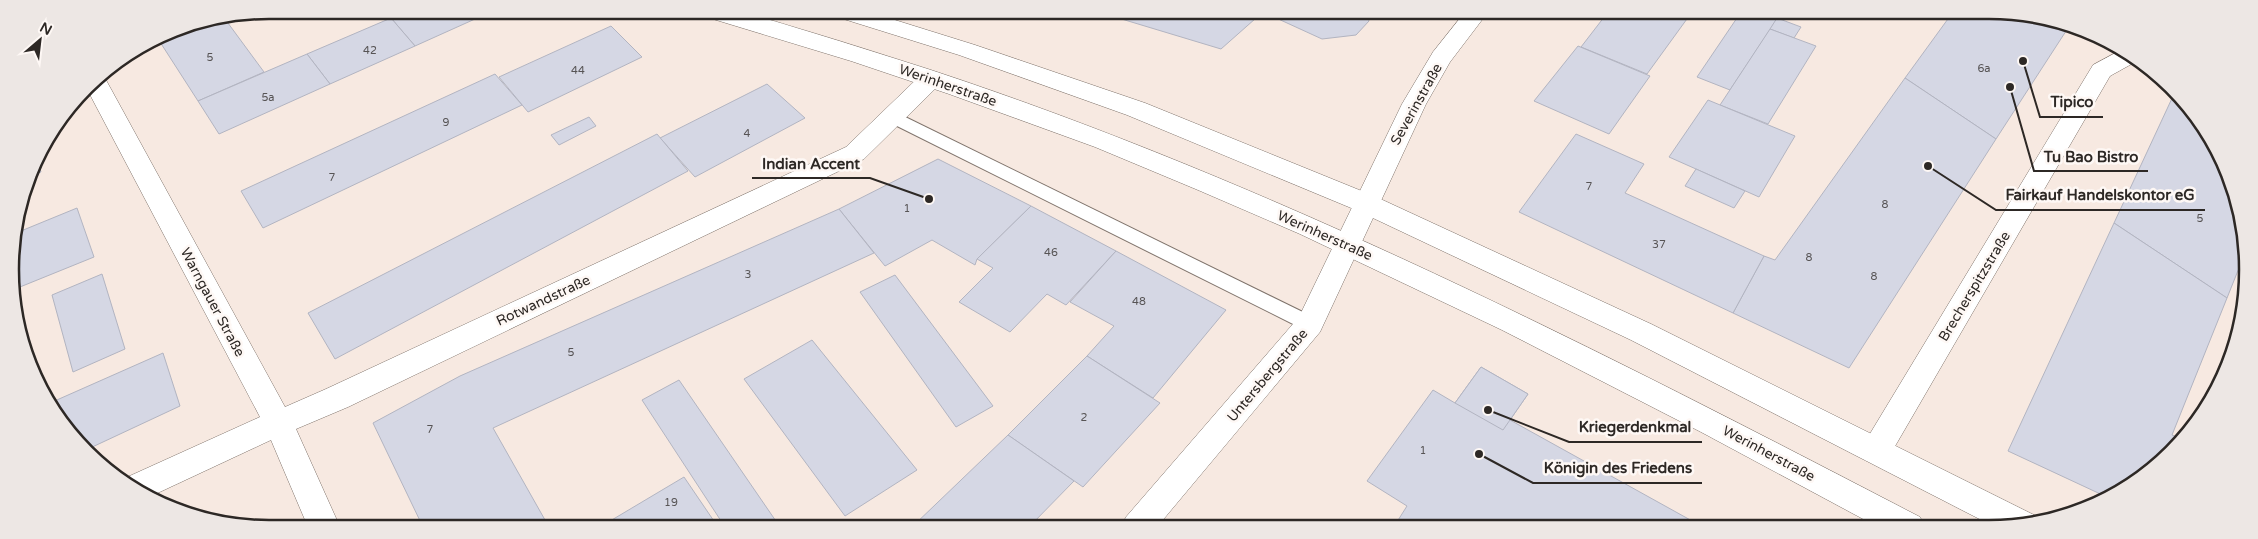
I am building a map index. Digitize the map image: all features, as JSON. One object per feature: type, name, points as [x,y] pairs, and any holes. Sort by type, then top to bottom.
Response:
[{"type":"street","name":"Werinherstraße","points":[[739,19],[842,49],[1104,141],[1346,245],[1422,279],[1732,434],[1896,520]]},
{"type":"street","points":[[868,19],[967,50],[1136,109],[1365,203],[1641,332],[2011,519]]},
{"type":"street","name":"Severinstraße","points":[[1365,203],[1414,104],[1436,66],[1470,19]]},
{"type":"street","name":"Brecherspitzstraße","points":[[1876,451],[2102,71],[2124,58]]},
{"type":"street","name":"Rotwandstraße","points":[[142,485],[224,446],[337,398],[855,153],[931,79]]},
{"type":"street","name":"Warngauer Straße","points":[[98,87],[278,422],[321,520]]},
{"type":"street","name":"Untersbergstraße","points":[[1143,520],[1310,324],[1365,203]]},
{"type":"lane","points":[[893,117],[1310,324]]},
{"type":"building","points":[[389,19],[392,19],[415,46],[330,84],[307,54]]},
{"type":"building","points":[[392,19],[475,19],[415,46]]},
{"type":"building","points":[[1122,19],[1255,19],[1221,49]]},
{"type":"building","points":[[1278,19],[1369,19],[1369,21],[1356,35],[1322,39]]},
{"type":"building","points":[[1603,19],[1687,19],[1647,74],[1581,47]]},
{"type":"building","points":[[1736,19],[1777,19],[1730,90],[1697,77]]},
{"type":"building","points":[[1776,19],[1801,27],[1794,38],[1770,29]]},
{"type":"building","points":[[1948,19],[2005,19],[2066,31],[1996,139],[1905,78]]},
{"type":"building","points":[[228,23],[264,72],[198,101],[161,44],[189,32]]},
{"type":"building","points":[[611,26],[642,57],[528,112],[499,77]]},
{"type":"building","points":[[1770,29],[1816,46],[1768,124],[1720,105]]},
{"type":"building","points":[[1578,46],[1650,76],[1609,134],[1534,101]]},
{"type":"building","points":[[307,54],[330,84],[219,134],[198,101]]},
{"type":"building","points":[[495,74],[522,105],[263,228],[241,191]]},
{"type":"building","points":[[1905,78],[1996,139],[1849,368],[1733,313],[1764,256],[1775,260]]},
{"type":"building","points":[[767,84],[805,118],[695,177],[660,138]]},
{"type":"building","points":[[2172,98],[2206,144],[2220,174],[2231,205],[2237,237],[2239,268],[2227,298],[2114,223]]},
{"type":"building","points":[[1708,100],[1795,136],[1759,197],[1669,157]]},
{"type":"building","points":[[589,117],[596,126],[559,145],[551,135]]},
{"type":"building","points":[[657,134],[688,171],[335,359],[308,313]]},
{"type":"building","points":[[1576,134],[1644,164],[1625,193],[1764,256],[1733,313],[1519,212]]},
{"type":"building","points":[[938,159],[1031,206],[977,259],[975,265],[932,240],[885,266],[839,209]]},
{"type":"building","points":[[1696,169],[1745,191],[1734,208],[1685,186]]},
{"type":"building","points":[[1031,206],[1116,251],[1066,305],[1047,294],[1010,332],[959,302],[993,268],[977,259]]},
{"type":"building","points":[[77,208],[94,257],[19,287],[19,253],[22,230]]},
{"type":"building","points":[[839,209],[874,253],[493,428],[545,520],[420,520],[373,423],[460,376]]},
{"type":"building","points":[[2114,223],[2227,298],[2172,435],[2176,436],[2154,458],[2128,478],[2100,494],[2008,451]]},
{"type":"building","points":[[1116,251],[1226,310],[1153,398],[1087,356],[1114,326],[1070,302]]},
{"type":"building","points":[[102,274],[125,349],[73,372],[52,295]]},
{"type":"building","points":[[895,275],[993,406],[956,427],[860,292]]},
{"type":"building","points":[[812,340],[917,470],[845,516],[744,379]]},
{"type":"building","points":[[163,353],[180,406],[92,447],[56,401]]},
{"type":"building","points":[[1087,356],[1160,403],[1083,487],[1008,435]]},
{"type":"building","points":[[1481,367],[1528,394],[1510,420],[1690,520],[1398,520],[1407,506],[1367,481],[1433,390],[1455,403]]},
{"type":"building","points":[[1481,367],[1528,394],[1503,430],[1455,403]]},
{"type":"building","points":[[679,380],[775,520],[720,520],[642,400]]},
{"type":"building","points":[[1008,435],[1074,481],[1036,520],[919,520]]},
{"type":"building","points":[[684,477],[713,520],[612,520]]},
{"type":"place","name":"Tipico","points":[[2023,61]]},
{"type":"place","name":"Tu Bao Bistro","points":[[2010,87]]},
{"type":"place","name":"Fairkauf Handelskontor eG","points":[[1928,166]]},
{"type":"place","name":"Indian Accent","points":[[929,199]]},
{"type":"place","name":"Kriegerdenkmal","points":[[1488,410]]},
{"type":"place","name":"Königin des Friedens","points":[[1479,454]]}]
